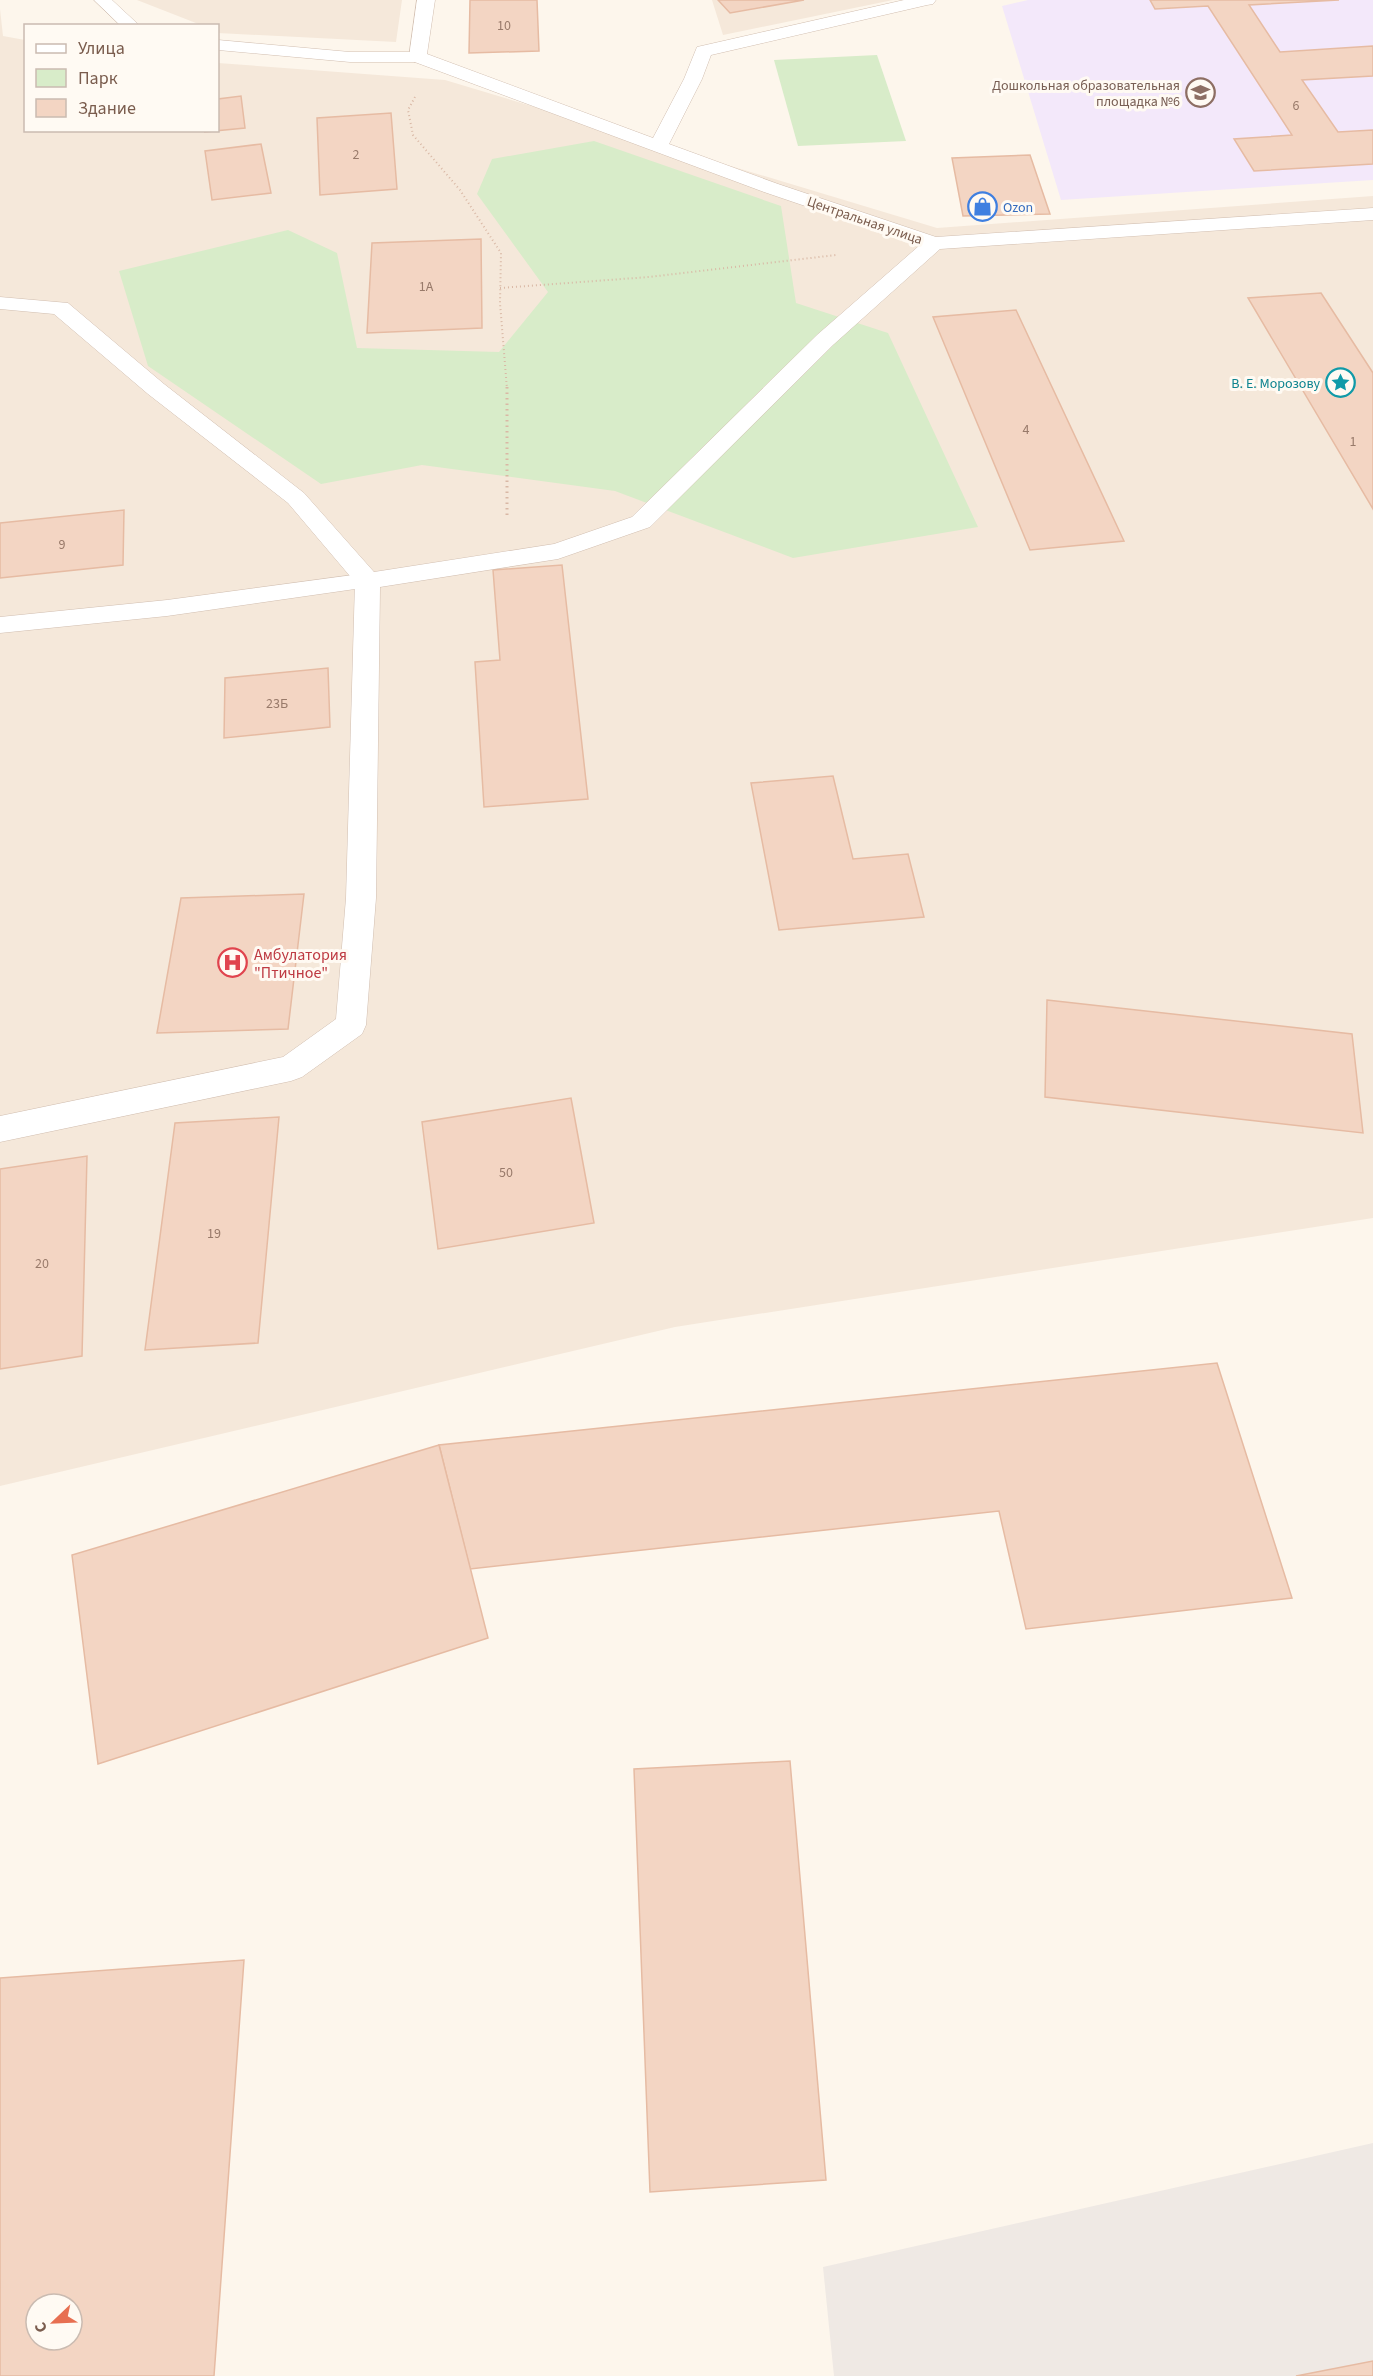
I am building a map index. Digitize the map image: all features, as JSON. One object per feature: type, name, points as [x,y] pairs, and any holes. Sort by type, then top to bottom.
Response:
[{"type":"street","points":[[426,0],[426,60]]},
{"type":"street","points":[[659,146],[693,79],[703,51],[927,0]]},
{"type":"street","name":"Центральная улица","points":[[426,60],[771,188],[934,243],[1373,214]]},
{"type":"street","points":[[368,581],[558,551],[641,522],[825,340],[934,243]]},
{"type":"street","points":[[0,303],[60,308],[156,389],[296,498],[368,581],[361,898],[351,1025],[291,1068],[0,1129]]},
{"type":"lane","points":[[102,0],[130,24]]},
{"type":"lane","points":[[219,45],[350,57],[426,60]]},
{"type":"lane","points":[[0,625],[167,608],[368,581]]},
{"type":"path","points":[[426,60],[408,110],[412,135],[459,190],[501,253],[500,288],[508,404],[507,559]]},
{"type":"path","points":[[500,288],[649,277],[839,254]]},
{"type":"shaded area","points":[[137,0],[402,0],[396,42],[219,33],[219,24],[198,24]]},
{"type":"shaded area","points":[[712,0],[893,0],[723,35]]},
{"type":"shaded area","name":"Дошкольная образовательная площадка №6","points":[[1028,0],[1373,0],[1373,180],[1061,200],[1002,6]]},
{"type":"shaded area","points":[[0,9],[3,36],[24,40],[24,132],[219,132],[219,63],[445,80],[937,228],[1373,196],[1373,1218],[675,1327],[0,1486]]},
{"type":"shaded area","points":[[1373,2143],[1373,2376],[834,2376],[823,2267]]},
{"type":"green space","points":[[877,55],[906,141],[798,146],[774,60]]},
{"type":"green space","points":[[594,141],[781,206],[796,303],[888,333],[978,527],[793,558],[615,491],[422,465],[321,484],[148,366],[119,271],[288,230],[337,253],[357,348],[499,352],[548,292],[477,194],[492,159]]},
{"type":"building","points":[[470,0],[537,0],[539,51],[469,53]]},
{"type":"building","points":[[718,0],[804,0],[730,13]]},
{"type":"building","points":[[1150,0],[1339,0],[1249,5],[1280,52],[1373,46],[1373,76],[1302,80],[1338,132],[1373,130],[1373,164],[1254,171],[1234,139],[1292,135],[1208,6],[1155,9]]},
{"type":"building","points":[[241,96],[245,128],[219,131],[219,99]]},
{"type":"building","points":[[391,113],[397,189],[320,195],[317,118]]},
{"type":"building","points":[[261,144],[271,193],[212,200],[205,151]]},
{"type":"building","points":[[1030,155],[1050,214],[963,216],[952,158]]},
{"type":"building","points":[[481,239],[482,328],[367,333],[372,243]]},
{"type":"building","points":[[1321,293],[1373,373],[1373,509],[1248,298]]},
{"type":"building","points":[[1016,310],[1124,541],[1030,550],[933,317]]},
{"type":"building","points":[[124,510],[123,565],[0,578],[0,523]]},
{"type":"building","points":[[562,565],[588,799],[484,807],[475,662],[500,660],[493,570]]},
{"type":"building","points":[[328,668],[330,727],[224,738],[225,678]]},
{"type":"building","points":[[833,776],[853,859],[908,854],[924,917],[779,930],[751,783]]},
{"type":"building","name":"Амбулатория \"Птичное\"","points":[[304,894],[288,1029],[157,1033],[181,898]]},
{"type":"building","points":[[1047,1000],[1352,1034],[1363,1133],[1045,1097]]},
{"type":"building","points":[[571,1098],[594,1223],[438,1249],[422,1122]]},
{"type":"building","points":[[279,1117],[258,1343],[145,1350],[175,1123]]},
{"type":"building","points":[[87,1156],[82,1356],[0,1369],[0,1169]]},
{"type":"building","points":[[1217,1363],[1292,1598],[1026,1629],[999,1511],[470,1569],[439,1445]]},
{"type":"building","points":[[439,1445],[488,1638],[98,1764],[72,1555]]},
{"type":"building","points":[[790,1761],[826,2180],[650,2192],[634,1769]]},
{"type":"building","points":[[244,1960],[214,2376],[0,2376],[0,1978]]},
{"type":"building","points":[[1373,2361],[1373,2376],[1296,2376]]},
{"type":"place","name":"Дошкольная образовательная площадка №6","points":[[1201,93]]},
{"type":"place","name":"Ozon","points":[[982,207]]},
{"type":"place","name":"В. Е. Морозову","points":[[1341,383]]},
{"type":"place","name":"Амбулатория \"Птичное\"","points":[[233,963]]}]
